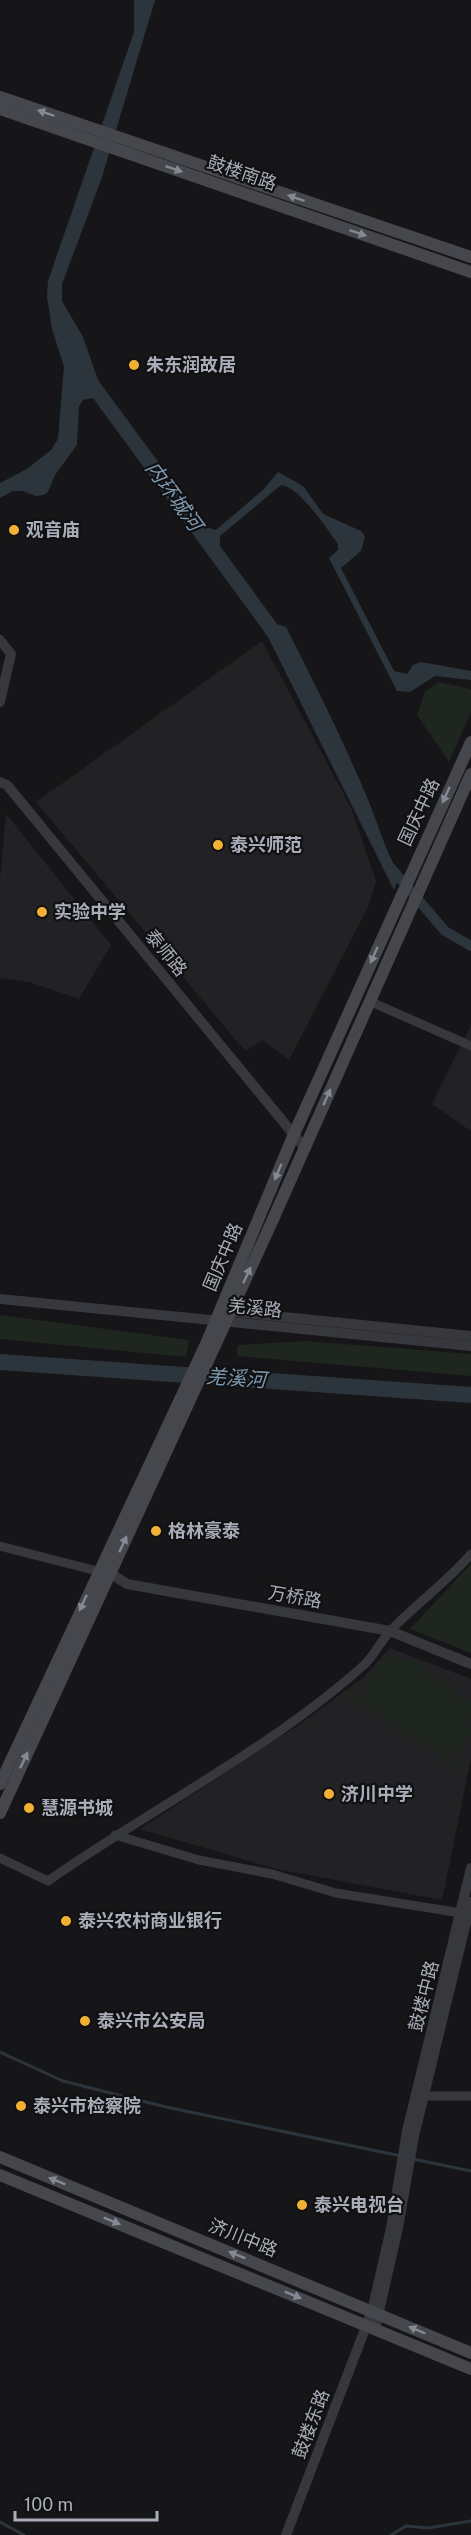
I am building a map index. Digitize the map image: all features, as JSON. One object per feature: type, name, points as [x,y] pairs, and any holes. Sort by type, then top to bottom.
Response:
[{"type":"main road","name":"鼓楼南路","points":[[0,98],[91,134],[471,257]]},
{"type":"main road","name":"鼓楼南路","points":[[0,110],[91,134]]},
{"type":"main road","name":"鼓楼南路","points":[[121,144],[471,272]]},
{"type":"main road","name":"国庆中路","points":[[104,1572],[210,1346],[294,1134],[471,742]]},
{"type":"main road","name":"国庆中路","points":[[223,1316],[304,1147],[471,774]]},
{"type":"main road","points":[[0,1784],[104,1572]]},
{"type":"main road","points":[[0,1813],[104,1572]]},
{"type":"main road","name":"济川中路","points":[[0,2157],[471,2353]]},
{"type":"main road","name":"济川中路","points":[[0,2175],[471,2369]]},
{"type":"street","points":[[0,640],[11,654],[0,702]]},
{"type":"street","name":"泰师路","points":[[0,782],[7,785],[304,1147]]},
{"type":"street","points":[[369,1001],[471,1046]]},
{"type":"street","name":"羌溪路","points":[[0,1299],[471,1336]]},
{"type":"street","name":"羌溪路","points":[[223,1316],[471,1346]]},
{"type":"street","points":[[0,1546],[104,1572]]},
{"type":"street","points":[[0,1858],[48,1881],[115,1834],[188,1791],[310,1707],[366,1664],[390,1631],[471,1554]]},
{"type":"street","name":"万桥路","points":[[104,1572],[127,1584],[390,1631],[471,1664]]},
{"type":"street","points":[[115,1834],[200,1860],[272,1874],[336,1893],[461,1912]]},
{"type":"street","name":"鼓楼中路","points":[[394,2228],[411,2134],[471,1868]]},
{"type":"street","points":[[471,1902],[420,2096],[471,2096]]},
{"type":"street","name":"鼓楼东路","points":[[286,2535],[376,2313],[394,2228]]},
{"type":"shaded area","name":"泰兴师范","points":[[262,641],[351,808],[376,881],[369,905],[289,1060],[262,1040],[245,1051],[36,802]]},
{"type":"shaded area","points":[[439,682],[471,689],[471,712],[449,762],[417,715],[425,692]]},
{"type":"shaded area","name":"实验中学","points":[[6,814],[111,945],[79,999],[29,982],[0,978],[0,879]]},
{"type":"shaded area","points":[[471,1025],[471,1131],[432,1104]]},
{"type":"shaded area","points":[[0,1315],[189,1340],[186,1357],[0,1339]]},
{"type":"shaded area","points":[[306,1341],[471,1354],[471,1376],[237,1356],[237,1345]]},
{"type":"shaded area","points":[[471,1564],[471,1653],[410,1629]]},
{"type":"shaded area","name":"济川中学","points":[[390,1648],[471,1679],[471,1758],[442,1900],[276,1869],[140,1829],[300,1724],[364,1677]]},
{"type":"shaded area","points":[[396,1657],[411,1660],[471,1702],[470,1728],[466,1742],[449,1754],[467,1768],[466,1773],[347,1695],[350,1690],[366,1700],[367,1684],[372,1671],[381,1662]]},
{"type":"water","points":[[134,0],[155,0],[101,180],[62,284],[62,301],[83,337],[98,380],[206,527],[216,530],[264,489],[278,472],[303,486],[323,514],[361,531],[365,536],[361,551],[341,568],[394,671],[407,674],[413,665],[421,662],[471,671],[471,680],[435,676],[410,692],[397,691],[329,558],[338,550],[338,544],[312,509],[288,487],[281,485],[220,536],[220,546],[277,624],[286,627],[338,731],[385,846],[400,875],[394,890],[268,637],[93,398],[83,400],[79,407],[77,445],[55,475],[48,492],[36,496],[22,491],[13,491],[0,498],[0,483],[27,469],[51,450],[58,439],[64,367],[52,329],[47,297],[48,281],[134,32]]},
{"type":"waterway","name":"内环城河","points":[[391,868],[445,931],[471,946]]},
{"type":"waterway","name":"羌溪河","points":[[0,1362],[471,1395]]},
{"type":"waterway","points":[[0,2052],[63,2081],[166,2107],[401,2156]]},
{"type":"waterway","points":[[413,2159],[471,2171]]},
{"type":"waterway","points":[[391,2535],[406,2526],[428,2528],[471,2521]]},
{"type":"waterway","points":[[0,2522],[24,2535]]},
{"type":"place","name":"朱东润故居","points":[[134,365]]},
{"type":"place","name":"观音庙","points":[[14,530]]},
{"type":"place","name":"泰兴师范","points":[[218,845]]},
{"type":"place","name":"实验中学","points":[[42,912]]},
{"type":"place","name":"格林豪泰","points":[[156,1531]]},
{"type":"place","name":"济川中学","points":[[329,1794]]},
{"type":"place","name":"慧源书城","points":[[29,1808]]},
{"type":"place","name":"泰兴农村商业银行","points":[[66,1921]]},
{"type":"place","name":"泰兴市公安局","points":[[85,2021]]},
{"type":"place","name":"泰兴市检察院","points":[[21,2106]]},
{"type":"place","name":"泰兴电视台","points":[[302,2205]]}]
